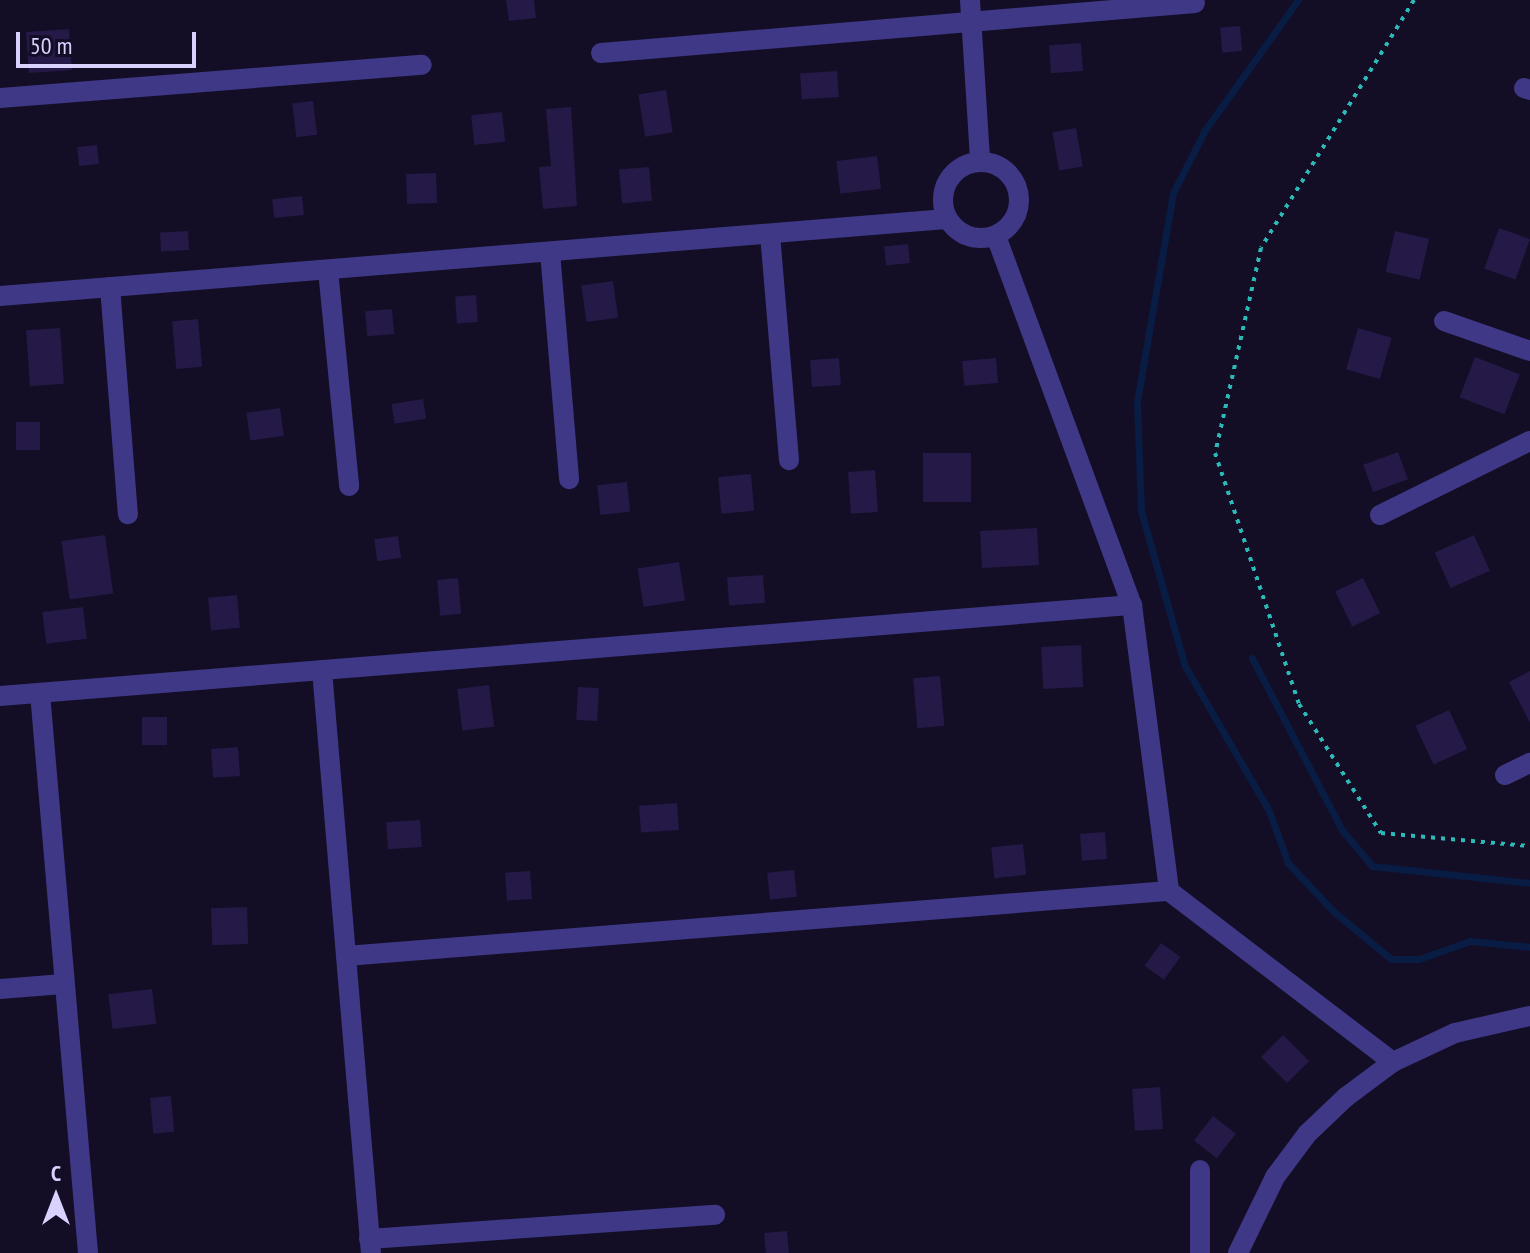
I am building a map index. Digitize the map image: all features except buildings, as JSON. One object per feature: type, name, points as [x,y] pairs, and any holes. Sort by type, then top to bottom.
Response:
[{"type":"street","points":[[601,53],[971,10],[1195,3]]},
{"type":"street","points":[[971,10],[980,161]]},
{"type":"street","points":[[0,98],[422,65]]},
{"type":"street","points":[[980,161],[998,165],[1019,192],[1011,225],[996,236],[978,239],[960,233],[946,219],[942,200],[947,180],[961,167],[980,161]]},
{"type":"street","points":[[0,296],[946,219]]},
{"type":"street","points":[[770,234],[789,460]]},
{"type":"street","points":[[996,236],[1132,605],[1169,891]]},
{"type":"street","points":[[550,252],[569,479]]},
{"type":"street","points":[[328,270],[349,486]]},
{"type":"street","points":[[110,287],[128,514]]},
{"type":"street","points":[[1444,321],[1530,351]]},
{"type":"street","points":[[1380,515],[1530,441]]},
{"type":"street","points":[[0,696],[1132,605]]},
{"type":"street","points":[[322,670],[370,1246],[715,1215]]},
{"type":"street","points":[[40,693],[88,1253]]},
{"type":"street","points":[[1505,775],[1530,763]]},
{"type":"street","points":[[346,956],[1169,891],[1393,1062]]},
{"type":"street","points":[[0,989],[63,984]]},
{"type":"street","points":[[1238,1253],[1275,1177],[1307,1134],[1393,1062],[1455,1033],[1530,1016]]},
{"type":"street","points":[[1200,1170],[1200,1253]]},
{"type":"path","points":[[1414,0],[1261,248],[1215,453],[1299,704],[1381,833],[1530,846]]},
{"type":"waterway","points":[[1298,0],[1205,130],[1173,193],[1137,402],[1141,511],[1185,666],[1269,811],[1288,863],[1333,911],[1391,959],[1419,959],[1470,941],[1530,947]]},
{"type":"waterway","points":[[1252,658],[1342,830],[1372,866],[1530,883]]}]
